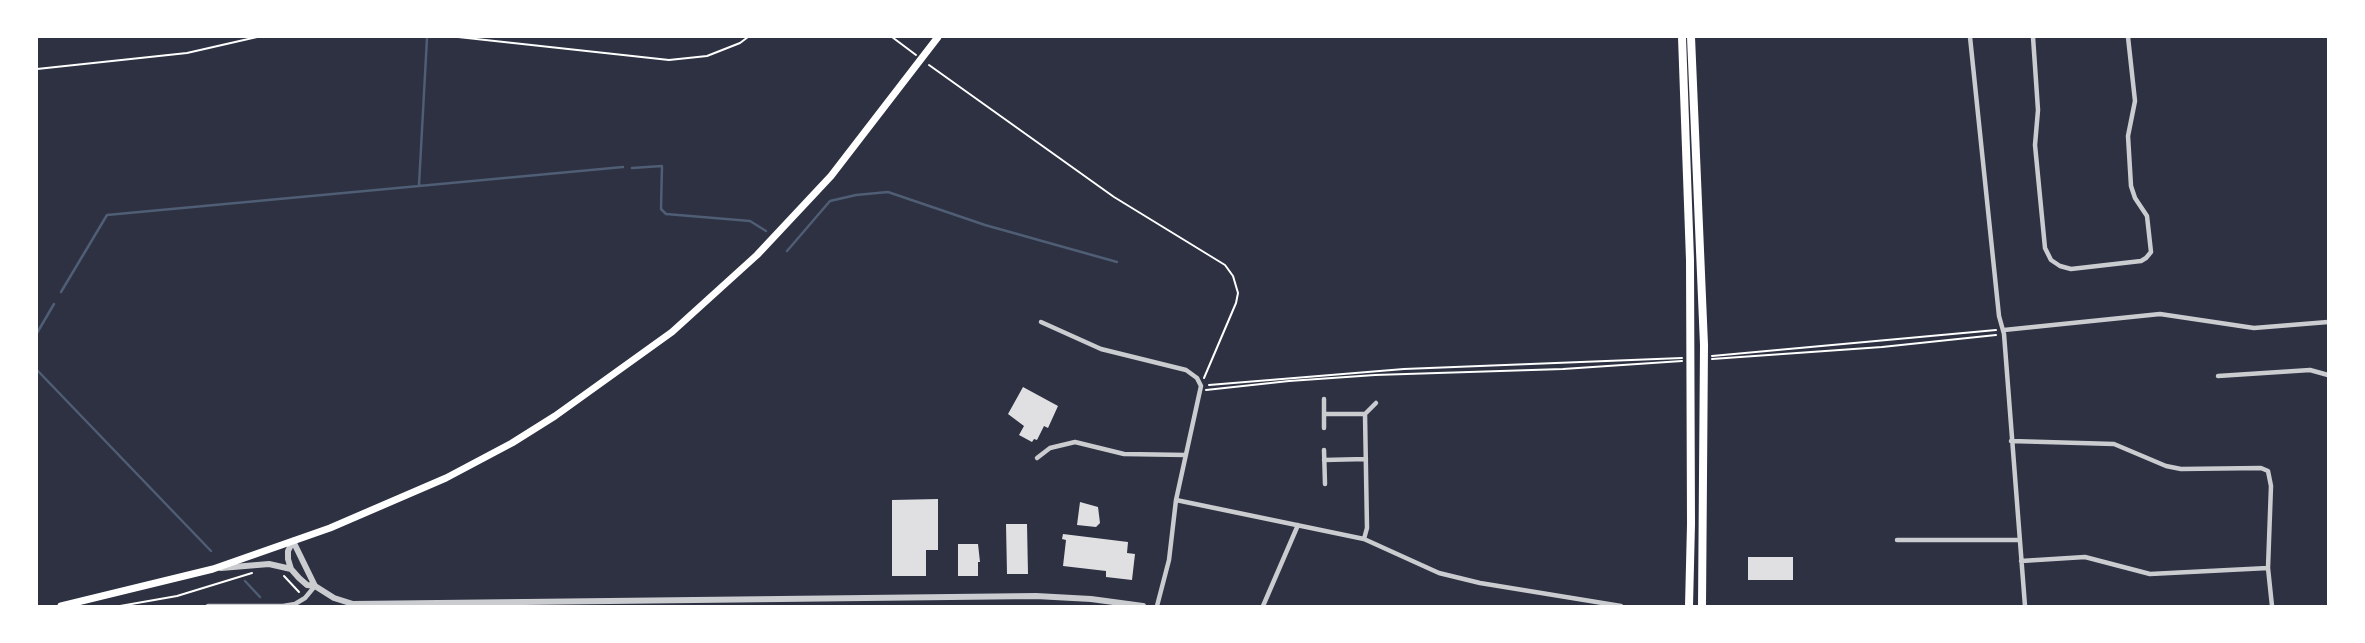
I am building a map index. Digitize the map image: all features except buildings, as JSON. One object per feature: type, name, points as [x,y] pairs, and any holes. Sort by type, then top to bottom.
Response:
[{"type":"highway","points":[[1682,37],[1689,192],[1691,345],[1686,361],[1689,602]]},
{"type":"highway","points":[[1691,37],[1704,345],[1707,360],[1702,602]]},
{"type":"main road","points":[[61,606],[213,569],[412,495],[480,461],[574,404],[662,340],[713,296],[796,215],[868,131],[939,37]]},
{"type":"street","points":[[1970,37],[1999,316],[2004,332],[2025,606]]},
{"type":"street","points":[[2032,37],[2038,110],[2035,145],[2045,248],[2051,260],[2071,269],[2141,261],[2151,251],[2147,216],[2135,198],[2131,186],[2128,144],[2135,101],[2128,37]]},
{"type":"street","points":[[2004,332],[2145,314],[2171,314],[2254,328],[2328,322]]},
{"type":"street","points":[[1041,322],[1101,349],[1186,370],[1197,378],[1201,388],[1177,500],[1169,560],[1157,606]]},
{"type":"street","points":[[2218,376],[2311,370],[2328,374]]},
{"type":"street","points":[[1324,399],[1324,428]]},
{"type":"street","points":[[1324,414],[1365,414],[1376,403]]},
{"type":"street","points":[[1364,538],[1367,528],[1365,414]]},
{"type":"street","points":[[2011,441],[2114,444],[2166,466],[2181,469],[2261,468],[2268,471],[2268,568],[2272,606]]},
{"type":"street","points":[[1037,458],[1050,448],[1075,442],[1124,454],[1186,455]]},
{"type":"street","points":[[1324,450],[1325,484]]},
{"type":"street","points":[[1325,460],[1366,459]]},
{"type":"street","points":[[1177,500],[1364,538],[1445,575],[1488,585],[1621,606]]},
{"type":"street","points":[[1263,606],[1298,525]]},
{"type":"street","points":[[1897,540],[2020,540]]},
{"type":"street","points":[[291,569],[288,551],[293,541]]},
{"type":"street","points":[[293,541],[315,586]]},
{"type":"street","points":[[2021,561],[2085,557],[2150,574],[2268,568]]},
{"type":"street","points":[[213,569],[269,564],[291,569],[307,585],[315,586],[334,598],[353,604],[748,603],[1035,596],[1091,599],[1143,606]]},
{"type":"street","points":[[208,606],[295,604],[305,598],[315,586]]},
{"type":"path","points":[[37,69],[187,53],[257,37]]},
{"type":"path","points":[[458,37],[669,60],[707,56],[748,37]]},
{"type":"path","points":[[891,37],[904,46]]},
{"type":"path","points":[[935,69],[1114,197],[1225,265],[1237,285],[1236,303],[1201,388],[1375,375],[1563,369],[1686,361]]},
{"type":"path","points":[[1707,360],[1820,353],[2004,332]]},
{"type":"path","points":[[1707,360],[2004,332]]},
{"type":"path","points":[[120,606],[177,596],[259,572]]},
{"type":"path","points":[[283,575],[305,598]]},
{"type":"waterway","points":[[419,185],[427,38]]},
{"type":"waterway","points":[[632,168],[662,166],[661,209],[666,214],[750,221],[766,231]]},
{"type":"waterway","points":[[61,292],[107,215],[623,167]]},
{"type":"waterway","points":[[787,251],[830,201],[888,192],[985,225],[1117,262]]},
{"type":"waterway","points":[[37,333],[54,304]]},
{"type":"waterway","points":[[37,370],[211,551]]},
{"type":"waterway","points":[[245,581],[260,597]]}]
